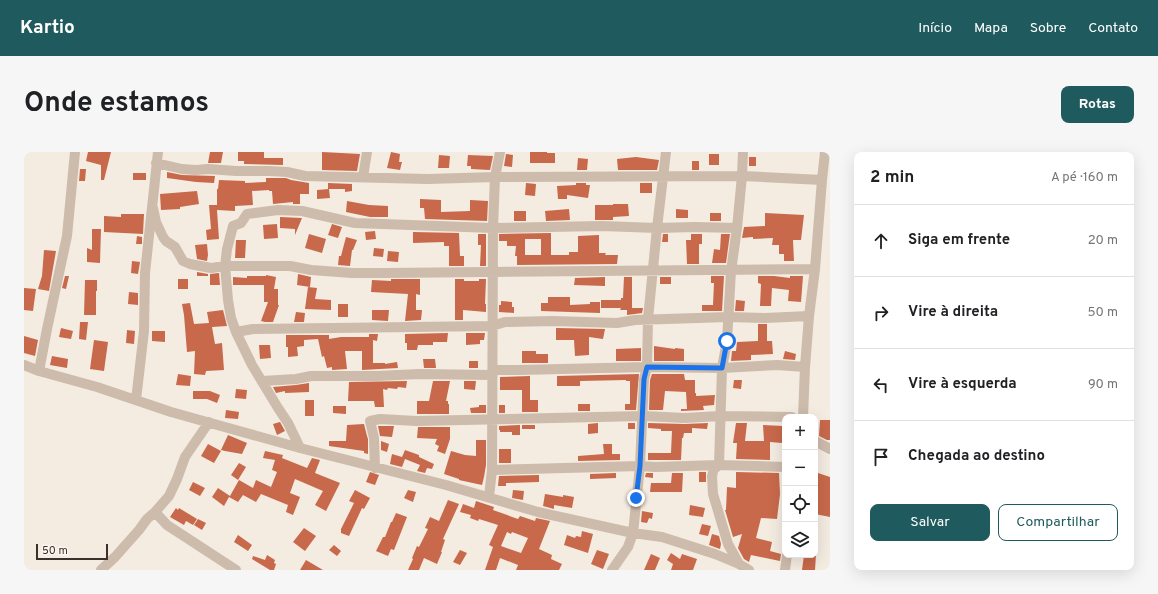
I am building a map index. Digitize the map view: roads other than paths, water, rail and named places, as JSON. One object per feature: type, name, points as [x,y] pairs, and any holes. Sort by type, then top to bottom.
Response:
[{"type":"street","points":[[39,371],[67,236],[75,152]]},
{"type":"street","points":[[136,400],[144,331],[145,273],[158,152]]},
{"type":"street","points":[[363,177],[367,152]]},
{"type":"street","points":[[489,498],[492,470],[492,326],[495,177],[500,152]]},
{"type":"street","points":[[612,570],[628,547],[633,533],[640,466],[644,379],[647,367],[648,319],[656,228],[666,152]]},
{"type":"street","points":[[719,465],[722,368],[727,341],[731,271],[737,228],[743,152]]},
{"type":"street","points":[[803,414],[809,316],[815,270],[825,152]]},
{"type":"street","points":[[156,163],[182,169],[287,172],[305,176],[428,179],[495,177],[742,176],[822,180]]},
{"type":"street","points":[[153,208],[156,222],[163,237],[175,247],[183,261],[190,264],[211,268],[225,266],[290,266],[311,270],[352,273],[815,270]]},
{"type":"street","points":[[300,448],[288,423],[252,365],[231,318],[225,266],[227,249],[233,226],[241,223],[247,214],[278,210],[302,211],[355,223],[494,228],[602,226],[737,228]]},
{"type":"street","points":[[236,332],[253,329],[492,326],[505,322],[553,321],[617,323],[648,319],[809,316]]},
{"type":"street","points":[[24,365],[171,412],[300,448],[439,484],[538,512],[633,533],[662,537],[739,564],[749,570]]},
{"type":"street","points":[[492,375],[495,370],[647,367],[722,368],[777,365],[805,367]]},
{"type":"street","points":[[262,381],[311,376],[376,376],[418,374],[492,375]]},
{"type":"street","points":[[375,468],[374,438],[370,421],[492,420],[642,416],[684,418],[720,416],[782,417]]},
{"type":"street","points":[[101,570],[115,557],[147,519],[169,496],[185,457],[209,422]]},
{"type":"street","points":[[818,443],[830,449]]},
{"type":"street","points":[[719,465],[714,469],[712,476],[714,494],[728,544],[739,564]]},
{"type":"street","points":[[492,470],[719,465],[782,467]]},
{"type":"street","points":[[155,512],[167,525],[236,570]]},
{"type":"street","points":[[785,570],[787,558]]}]
